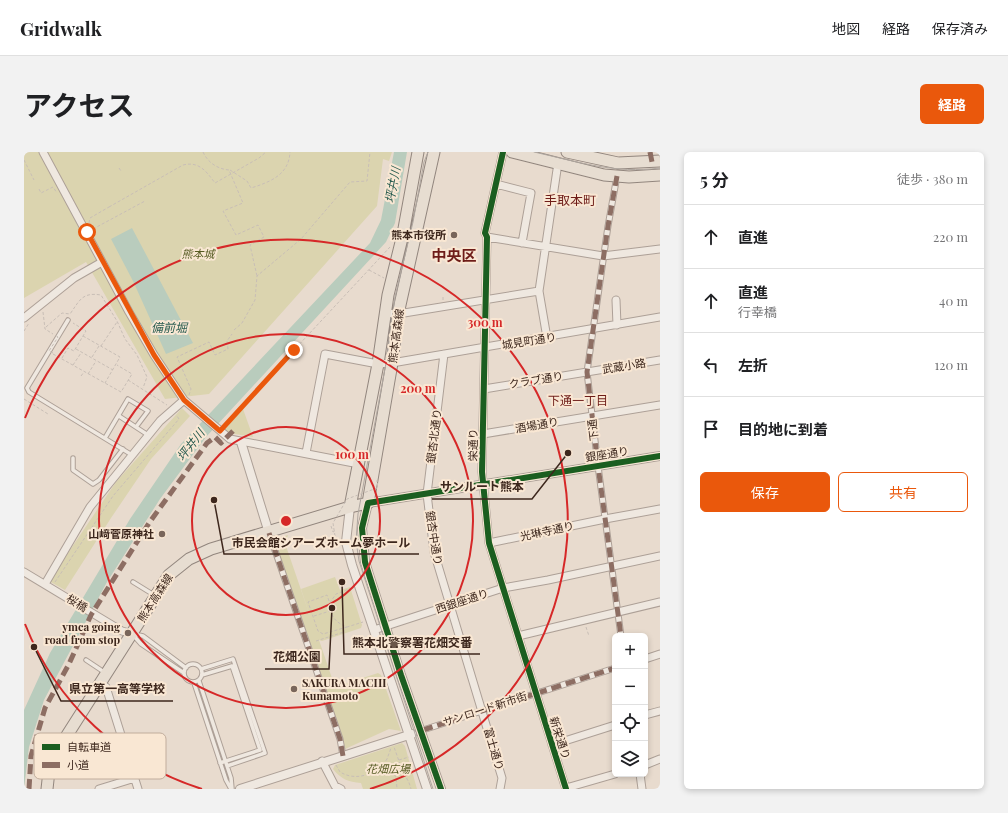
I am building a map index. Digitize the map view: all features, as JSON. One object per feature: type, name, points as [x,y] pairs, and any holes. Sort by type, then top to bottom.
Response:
[{"type":"main road","name":"熊本高森線","points":[[350,506],[378,364],[391,281],[403,234],[418,152]]},
{"type":"main road","name":"熊本高森線","points":[[68,733],[133,634],[169,575],[189,560],[211,549],[350,506],[368,503],[392,363],[398,314],[434,152]]},
{"type":"main road","points":[[512,152],[604,175],[660,175]]},
{"type":"main road","points":[[571,152],[618,163],[660,161]]},
{"type":"main road","name":"熊本高森線","points":[[47,789],[48,779]]},
{"type":"street","points":[[43,152],[89,231],[102,262],[154,355],[184,400],[230,439],[359,464]]},
{"type":"street","name":"栄通り","points":[[503,152],[485,233],[487,237],[484,301],[482,485],[489,543],[535,693]]},
{"type":"street","points":[[547,338],[539,291],[558,163]]},
{"type":"street","points":[[617,176],[618,163]]},
{"type":"street","name":"下通","points":[[617,176],[603,256],[595,330],[588,372],[591,416],[621,633]]},
{"type":"street","points":[[496,184],[531,193],[522,242]]},
{"type":"street","points":[[487,237],[603,256],[660,249]]},
{"type":"street","points":[[24,318],[74,278],[102,262]]},
{"type":"street","points":[[386,313],[398,314],[539,291]]},
{"type":"street","points":[[616,300],[617,326]]},
{"type":"street","name":"城見町通り","points":[[306,454],[325,354],[378,364],[392,363],[595,330],[660,317]]},
{"type":"street","name":"銀杏北通り","points":[[427,494],[444,354]]},
{"type":"street","name":"武蔵小路","points":[[588,372],[660,360]]},
{"type":"street","name":"クラブ通り","points":[[484,389],[588,372]]},
{"type":"street","points":[[45,584],[90,507],[160,421],[184,400]]},
{"type":"street","name":"酒場通り","points":[[483,434],[660,405]]},
{"type":"street","points":[[241,442],[340,739],[343,756]]},
{"type":"street","name":"銀座通り","points":[[368,503],[660,456]]},
{"type":"street","name":"銀杏中通り","points":[[427,494],[434,552],[482,710]]},
{"type":"street","points":[[368,503],[362,528],[362,545],[365,562],[385,627],[441,789]]},
{"type":"street","points":[[350,506],[346,542],[354,572],[426,788]]},
{"type":"street","name":"光琳寺通り","points":[[489,543],[605,519],[660,510]]},
{"type":"street","name":"西銀座通り","points":[[374,630],[503,588],[660,556]]},
{"type":"street","name":"桜橋","points":[[24,572],[122,631],[133,634]]},
{"type":"street","points":[[518,636],[660,602]]},
{"type":"street","points":[[648,658],[660,654]]},
{"type":"street","name":"サンロード新市街","points":[[421,731],[612,669]]},
{"type":"street","points":[[100,683],[106,687],[121,733]]},
{"type":"street","name":"新栄通り","points":[[535,693],[566,788]]},
{"type":"street","name":"富士通り","points":[[482,710],[502,778],[500,789]]},
{"type":"street","points":[[648,714],[660,711]]},
{"type":"street","points":[[552,745],[612,726]]},
{"type":"street","points":[[240,789],[322,761],[343,756],[421,731]]},
{"type":"street","points":[[648,764],[660,759]]},
{"type":"street","points":[[322,761],[335,786],[341,789]]},
{"type":"street","points":[[566,788],[612,775]]},
{"type":"street","points":[[640,777],[642,789]]},
{"type":"street","points":[[99,789],[132,779]]},
{"type":"street","points":[[135,779],[138,789]]},
{"type":"lane","points":[[68,320],[27,388],[30,392],[132,455]]},
{"type":"lane","points":[[105,438],[128,399],[148,411],[136,427]]},
{"type":"lane","points":[[119,416],[148,435]]},
{"type":"lane","points":[[73,458],[73,470],[93,484],[99,480],[123,449]]},
{"type":"lane","points":[[133,582],[156,596]]},
{"type":"lane","points":[[133,634],[143,636],[186,668]]},
{"type":"lane","points":[[133,634],[141,644],[184,673],[186,679],[194,682],[198,681],[202,675],[232,666],[260,750],[220,763]]},
{"type":"lane","points":[[201,669],[234,659],[265,753],[227,766]]},
{"type":"lane","points":[[86,660],[107,674]]},
{"type":"lane","points":[[184,673],[186,668],[194,664],[201,669],[202,675]]},
{"type":"lane","points":[[198,681],[227,766],[232,789]]},
{"type":"lane","points":[[194,682],[220,763],[232,789]]},
{"type":"path","points":[[203,152],[206,158],[220,170],[229,170],[247,180],[251,188],[273,181],[284,171],[290,159],[290,152]]},
{"type":"path","points":[[146,201],[89,231],[90,218],[183,166],[190,164],[202,168],[215,183],[260,158],[266,152]]},
{"type":"path","points":[[257,276],[301,239],[350,182],[367,181],[370,152]]},
{"type":"path","points":[[24,160],[34,180]]},
{"type":"path","points":[[229,170],[243,203],[224,211],[236,235],[258,225],[264,237],[250,245],[257,276],[255,300],[242,323],[234,330]]},
{"type":"path","points":[[39,189],[41,193],[53,187],[57,193]]},
{"type":"path","points":[[220,431],[393,244]]},
{"type":"path","points":[[368,270],[391,281]]},
{"type":"path","points":[[46,327],[62,313],[70,314],[83,296],[92,293],[101,295],[117,321],[125,339],[138,355],[146,377],[143,389]]},
{"type":"path","points":[[34,310],[43,312],[46,330],[58,337],[49,351],[121,392],[132,374],[117,365]]},
{"type":"path","points":[[62,359],[68,348],[74,351],[86,331],[68,320]]},
{"type":"path","points":[[92,358],[117,321]]},
{"type":"path","points":[[184,400],[191,393],[192,389],[177,357],[209,342],[215,355],[228,348],[227,341],[232,334]]},
{"type":"path","points":[[82,336],[120,357],[117,365],[105,383]]},
{"type":"path","points":[[75,348],[114,370]]},
{"type":"path","points":[[73,365],[82,352]]},
{"type":"path","points":[[88,374],[96,360]]},
{"type":"path","points":[[81,376],[84,371]]},
{"type":"path","points":[[24,399],[48,414]]},
{"type":"path","points":[[335,536],[332,523],[347,499],[377,488],[378,481],[376,481]]},
{"type":"path","points":[[331,526],[333,532],[335,531]]},
{"type":"path","points":[[329,601],[336,594],[352,588]]},
{"type":"path","points":[[347,627],[337,623],[330,611],[328,595],[308,602],[318,631],[321,633],[347,627],[364,622]]},
{"type":"path","points":[[307,613],[311,611]]},
{"type":"path","points":[[313,617],[330,611]]},
{"type":"path","points":[[585,620],[588,636]]},
{"type":"path","points":[[316,641],[344,632],[342,628]]},
{"type":"path","points":[[379,770],[387,759],[392,744],[400,764],[393,774]]},
{"type":"path","points":[[398,760],[411,757]]},
{"type":"path","points":[[336,763],[340,772],[355,777],[368,775],[384,769],[397,769],[406,776],[411,789]]},
{"type":"path","points":[[384,769],[393,774],[398,782],[397,789]]},
{"type":"green space","name":"熊本城","points":[[24,152],[392,152],[389,161],[383,159],[377,206],[209,394],[165,399],[86,262],[24,298]]},
{"type":"green space","points":[[182,408],[190,416],[151,459],[65,590],[49,581],[116,482]]},
{"type":"green space","points":[[243,409],[253,437],[229,433],[224,430]]},
{"type":"green space","points":[[288,535],[285,543],[311,619],[301,589],[335,577],[340,590],[350,587],[362,625],[361,628],[322,641],[319,640],[335,687],[378,673],[381,675],[401,731],[389,729],[345,749],[323,691],[272,540]]},
{"type":"green space","name":"花畑広場","points":[[402,743],[405,746],[417,789],[363,789],[361,783],[352,782],[345,779],[333,769],[335,765]]},
{"type":"water","name":"坪井川","points":[[394,152],[407,152],[395,223],[386,242],[206,437],[160,499],[107,582],[44,700],[29,747],[24,789],[24,710],[50,653],[130,519],[181,444],[370,243],[381,220]]},
{"type":"water","name":"備前堀","points":[[132,228],[193,343],[166,354],[133,281],[111,239]]},
{"type":"tunnel","points":[[650,152],[652,162]]},
{"type":"tram line","points":[[428,152],[424,162],[413,222],[395,297],[386,363],[358,514],[356,541],[359,561],[433,789]]},
{"type":"tram line","points":[[534,152],[612,168],[660,168]]},
{"type":"marked path","points":[[650,152],[652,162]]},
{"type":"marked path","points":[[617,176],[608,226],[587,372],[621,633]]},
{"type":"marked path","points":[[38,733],[45,708],[69,664],[91,615],[149,523],[207,443],[215,437],[221,443],[233,431]]},
{"type":"marked path","points":[[269,533],[340,739],[343,756]]},
{"type":"marked path","points":[[423,730],[612,669]]},
{"type":"marked path","points":[[29,789],[31,756],[34,746]]},
{"type":"cycle path","points":[[503,152],[485,233],[487,237],[482,472],[489,543],[566,789]]},
{"type":"cycle path","points":[[441,789],[401,675],[365,562],[362,528],[368,503],[660,456]]},
{"type":"place","name":"熊本市役所","points":[[454,235]]},
{"type":"place","name":"サンルート熊本","points":[[568,453]]},
{"type":"place","name":"市民会館シアーズホーム夢ホール","points":[[214,500]]},
{"type":"place","name":"山﨑菅原神社","points":[[162,534]]},
{"type":"place","name":"熊本北警察署花畑交番","points":[[342,582]]},
{"type":"place","name":"花畑公園","points":[[332,608]]},
{"type":"place","name":"ymca going road from stop","points":[[128,633]]},
{"type":"place","name":"県立第一高等学校","points":[[34,647]]},
{"type":"place","name":"SAKURA MACHI Kumamoto","points":[[294,689]]},
{"type":"district","name":"手取本町","points":[[570,200]]},
{"type":"district","name":"中央区","points":[[454,256]]},
{"type":"district","name":"下通一丁目","points":[[578,401]]},
{"type":"route","points":[[87,232],[129,312],[154,355],[184,400],[220,431],[294,350]]}]
